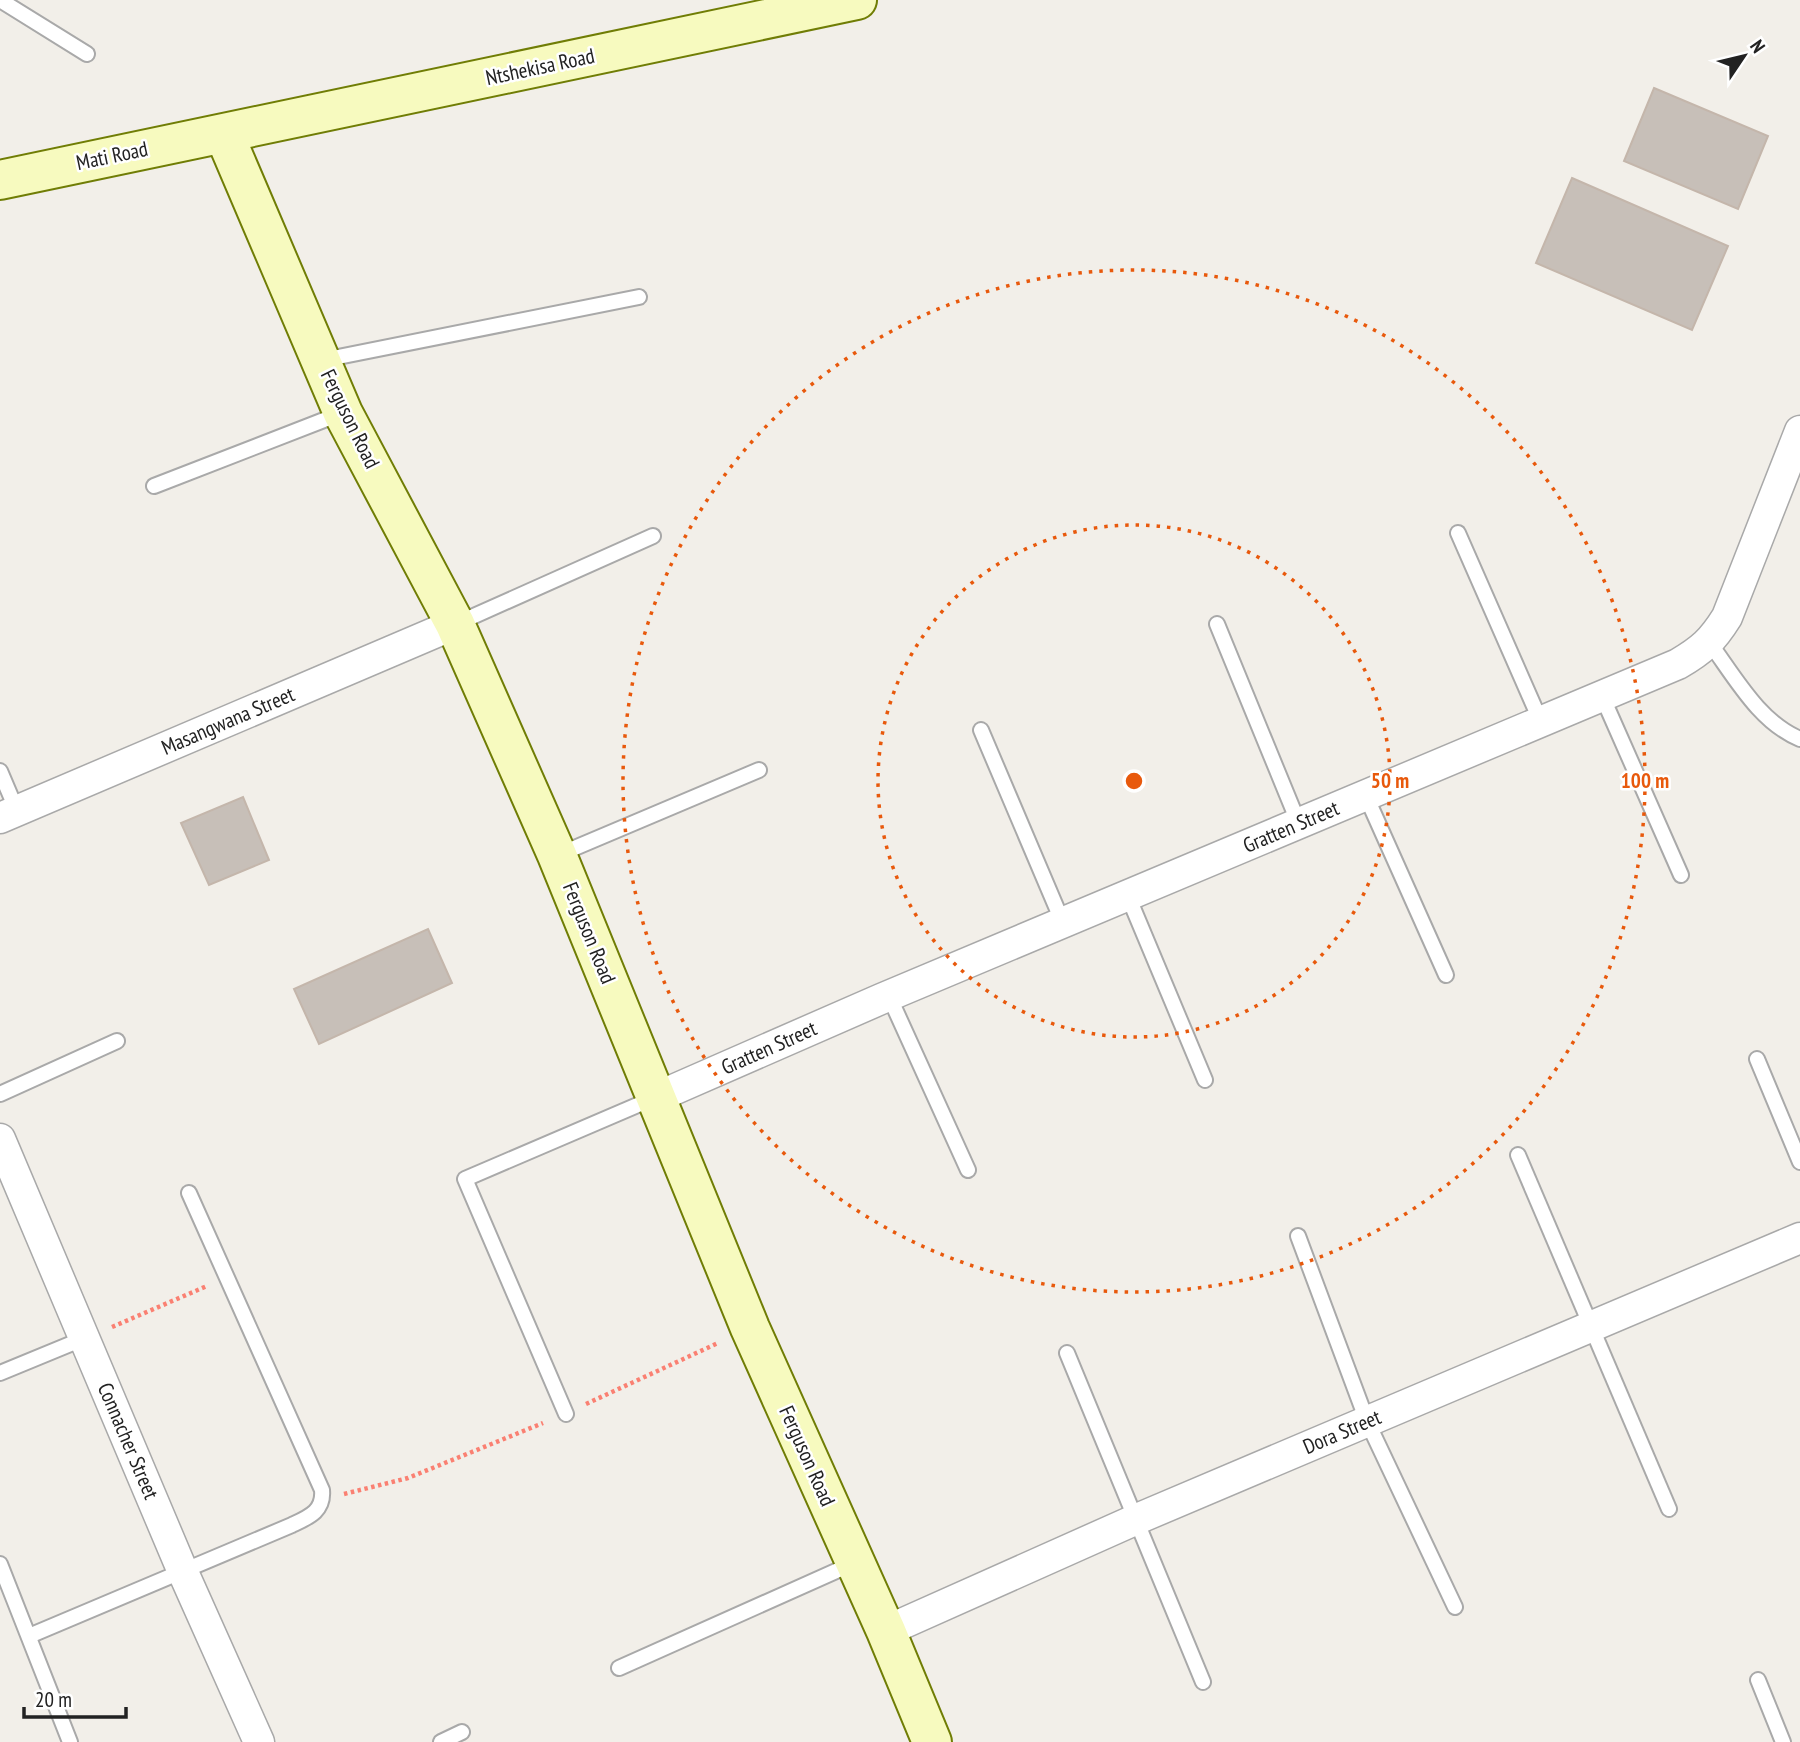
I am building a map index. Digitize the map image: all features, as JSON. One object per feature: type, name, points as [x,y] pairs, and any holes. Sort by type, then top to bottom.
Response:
[{"type":"street","name":"Ntshekisa Road","points":[[223,134],[857,0]]},
{"type":"street","name":"Mati Road","points":[[0,180],[223,134]]},
{"type":"street","name":"Ferguson Road","points":[[223,134],[344,413],[456,624],[557,855],[750,1328],[886,1631],[932,1742]]},
{"type":"street","name":"Gratten Street","points":[[657,1097],[889,996],[1678,664],[1701,650],[1727,617],[1785,482],[1800,431]]},
{"type":"street","name":"Masangwana Street","points":[[8,814],[456,624]]},
{"type":"street","name":"Connacher Street","points":[[0,1139],[258,1742]]},
{"type":"street","name":"Dora Street","points":[[886,1631],[1136,1519],[1800,1238]]},
{"type":"lane","points":[[0,0],[87,54]]},
{"type":"lane","points":[[322,360],[639,297]]},
{"type":"lane","points":[[154,486],[344,413]]},
{"type":"lane","points":[[1458,533],[1541,722]]},
{"type":"lane","points":[[456,624],[653,536]]},
{"type":"lane","points":[[1217,624],[1299,824]]},
{"type":"lane","points":[[1709,642],[1764,714],[1782,732],[1800,739]]},
{"type":"lane","points":[[1602,696],[1681,875]]},
{"type":"lane","points":[[981,730],[1063,923]]},
{"type":"lane","points":[[557,855],[759,770]]},
{"type":"lane","points":[[0,771],[8,814]]},
{"type":"lane","points":[[1366,796],[1446,975]]},
{"type":"lane","points":[[1128,896],[1205,1080]]},
{"type":"lane","points":[[889,996],[968,1170]]},
{"type":"lane","points":[[0,1094],[117,1041]]},
{"type":"lane","points":[[1757,1059],[1800,1162]]},
{"type":"lane","points":[[566,1414],[465,1179],[657,1097]]},
{"type":"lane","points":[[1518,1156],[1669,1508]]},
{"type":"lane","points":[[29,1636],[312,1515],[319,1509],[323,1499],[189,1193]]},
{"type":"lane","points":[[1298,1236],[1367,1421],[1455,1607]]},
{"type":"lane","points":[[0,1373],[85,1338]]},
{"type":"lane","points":[[1067,1353],[1203,1682]]},
{"type":"lane","points":[[619,1668],[855,1562]]},
{"type":"lane","points":[[0,1564],[71,1742]]},
{"type":"lane","points":[[1758,1680],[1783,1742]]},
{"type":"lane","points":[[441,1742],[462,1732]]},
{"type":"path","points":[[85,1338],[227,1277]]},
{"type":"path","points":[[323,1499],[408,1478],[566,1414],[750,1328]]},
{"type":"building","points":[[1654,88],[1768,136],[1738,209],[1624,161]]},
{"type":"building","points":[[1572,178],[1728,246],[1692,330],[1536,263]]},
{"type":"building","points":[[243,797],[269,860],[209,885],[181,823]]},
{"type":"building","points":[[428,929],[452,983],[319,1044],[294,989]]}]
